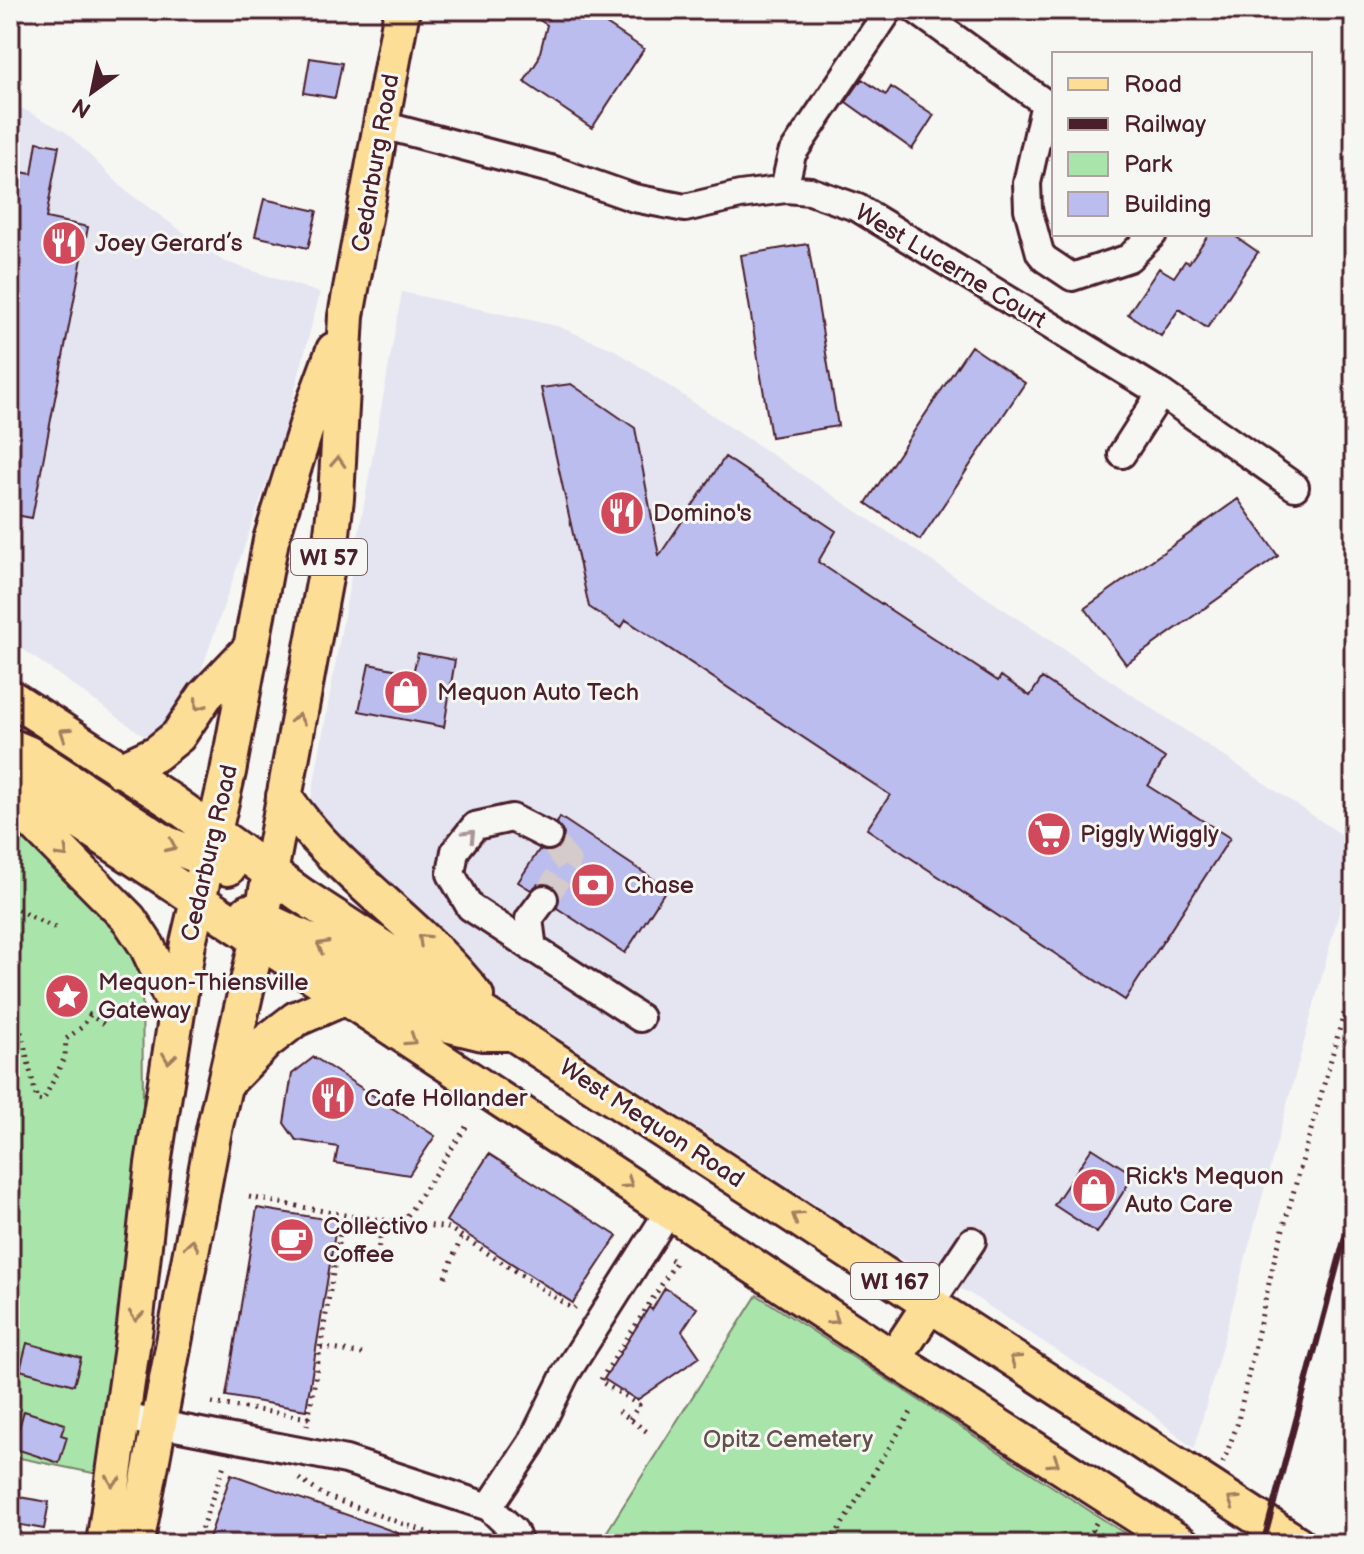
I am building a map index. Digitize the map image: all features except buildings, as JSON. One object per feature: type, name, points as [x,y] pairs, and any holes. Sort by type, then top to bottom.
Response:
[{"type":"main road","name":"Cedarburg Road","points":[[136,1544],[225,1084],[260,928],[330,551],[346,316],[402,10]]},
{"type":"main road","name":"Cedarburg Road","points":[[104,1544],[123,1417],[153,1164],[176,1008],[197,898],[228,772],[271,540],[310,415],[346,316]]},
{"type":"main road","points":[[120,770],[157,753],[178,736],[205,696],[251,648]]},
{"type":"main road","name":"West Mequon Road","points":[[10,697],[120,770],[210,846],[270,873],[1298,1544]]},
{"type":"main road","points":[[10,746],[29,754],[156,838],[210,846]]},
{"type":"main road","points":[[10,776],[197,898],[260,928],[335,953],[446,1024],[483,1033],[504,1026],[454,968],[304,825],[284,796]]},
{"type":"main road","points":[[10,796],[129,919],[147,946],[176,1008]]},
{"type":"main road","name":"WI 167","points":[[260,928],[346,997],[894,1359],[1182,1544]]},
{"type":"main road","points":[[225,1084],[266,1042],[296,1019],[346,997]]},
{"type":"main road","points":[[894,1359],[930,1304]]},
{"type":"street","points":[[784,189],[792,154],[889,10]]},
{"type":"street","points":[[916,10],[1050,105],[1027,183],[1028,209],[1040,253],[1045,259],[1072,277],[1129,258],[1151,236]]},
{"type":"street","name":"West Lucerne Court","points":[[382,125],[554,170],[634,198],[685,208],[740,195],[784,189],[810,191],[858,208],[1161,393],[1295,487]]},
{"type":"street","points":[[1122,454],[1161,393]]},
{"type":"street","points":[[548,836],[512,818],[475,826],[455,851],[451,874],[470,907],[640,1018]]},
{"type":"street","points":[[523,942],[529,919],[544,899]]},
{"type":"street","points":[[489,1507],[531,1444],[559,1384],[669,1211]]},
{"type":"street","points":[[930,1304],[972,1241]]},
{"type":"street","points":[[123,1417],[346,1460],[489,1507],[514,1531],[519,1544]]},
{"type":"path","points":[[10,906],[57,929]]},
{"type":"path","points":[[1221,1466],[1237,1425],[1274,1261],[1354,978]]},
{"type":"path","points":[[10,1022],[20,1027],[37,1100],[43,1101],[65,1057],[66,1039],[82,1027],[90,1015],[104,1024]]},
{"type":"path","points":[[403,1222],[466,1127]]},
{"type":"path","points":[[249,1197],[343,1214],[449,1228],[573,1309]]},
{"type":"path","points":[[307,1430],[343,1214]]},
{"type":"path","points":[[376,1263],[383,1220]]},
{"type":"path","points":[[445,1277],[462,1236]]},
{"type":"path","points":[[630,1419],[639,1405],[600,1381],[676,1262],[660,1253]]},
{"type":"path","points":[[321,1347],[362,1354]]},
{"type":"path","points":[[212,1403],[309,1418]]},
{"type":"path","points":[[619,1411],[650,1434]]},
{"type":"path","points":[[830,1544],[911,1412]]},
{"type":"path","points":[[196,1544],[224,1465],[237,1467]]},
{"type":"path","points":[[288,1477],[300,1480],[325,1496],[460,1544]]},
{"type":"path","points":[[1099,1519],[1092,1530],[1114,1544]]},
{"type":"shaded area","points":[[10,102],[66,132],[126,191],[223,261],[320,293],[284,432],[199,677],[168,725],[144,736],[10,640]]},
{"type":"shaded area","points":[[402,292],[557,326],[615,350],[1354,843],[1354,857],[1194,1449],[1150,1412],[969,1293],[894,1256],[500,1000],[319,829],[311,800]]},
{"type":"green space","points":[[10,816],[126,931],[142,967],[143,1109],[126,1340],[103,1475],[10,1456]]},
{"type":"green space","name":"Opitz Cemetery","points":[[757,1295],[1141,1544],[599,1544]]},
{"type":"tunnel","points":[[544,899],[568,862],[548,836]]},
{"type":"railway","points":[[1263,1544],[1354,1203]]},
{"type":"place","name":"Joey Gerard’s","points":[[64,243]]},
{"type":"place","name":"Domino's","points":[[622,513]]},
{"type":"place","name":"Mequon Auto Tech","points":[[406,692]]},
{"type":"place","name":"Piggly Wiggly","points":[[1049,834]]},
{"type":"place","name":"Chase","points":[[593,885]]},
{"type":"place","name":"Mequon-Thiensville Gateway","points":[[67,996]]},
{"type":"place","name":"Cafe Hollander","points":[[333,1098]]},
{"type":"place","name":"Rick's Mequon Auto Care","points":[[1094,1190]]},
{"type":"place","name":"Collectivo Coffee","points":[[292,1240]]}]
